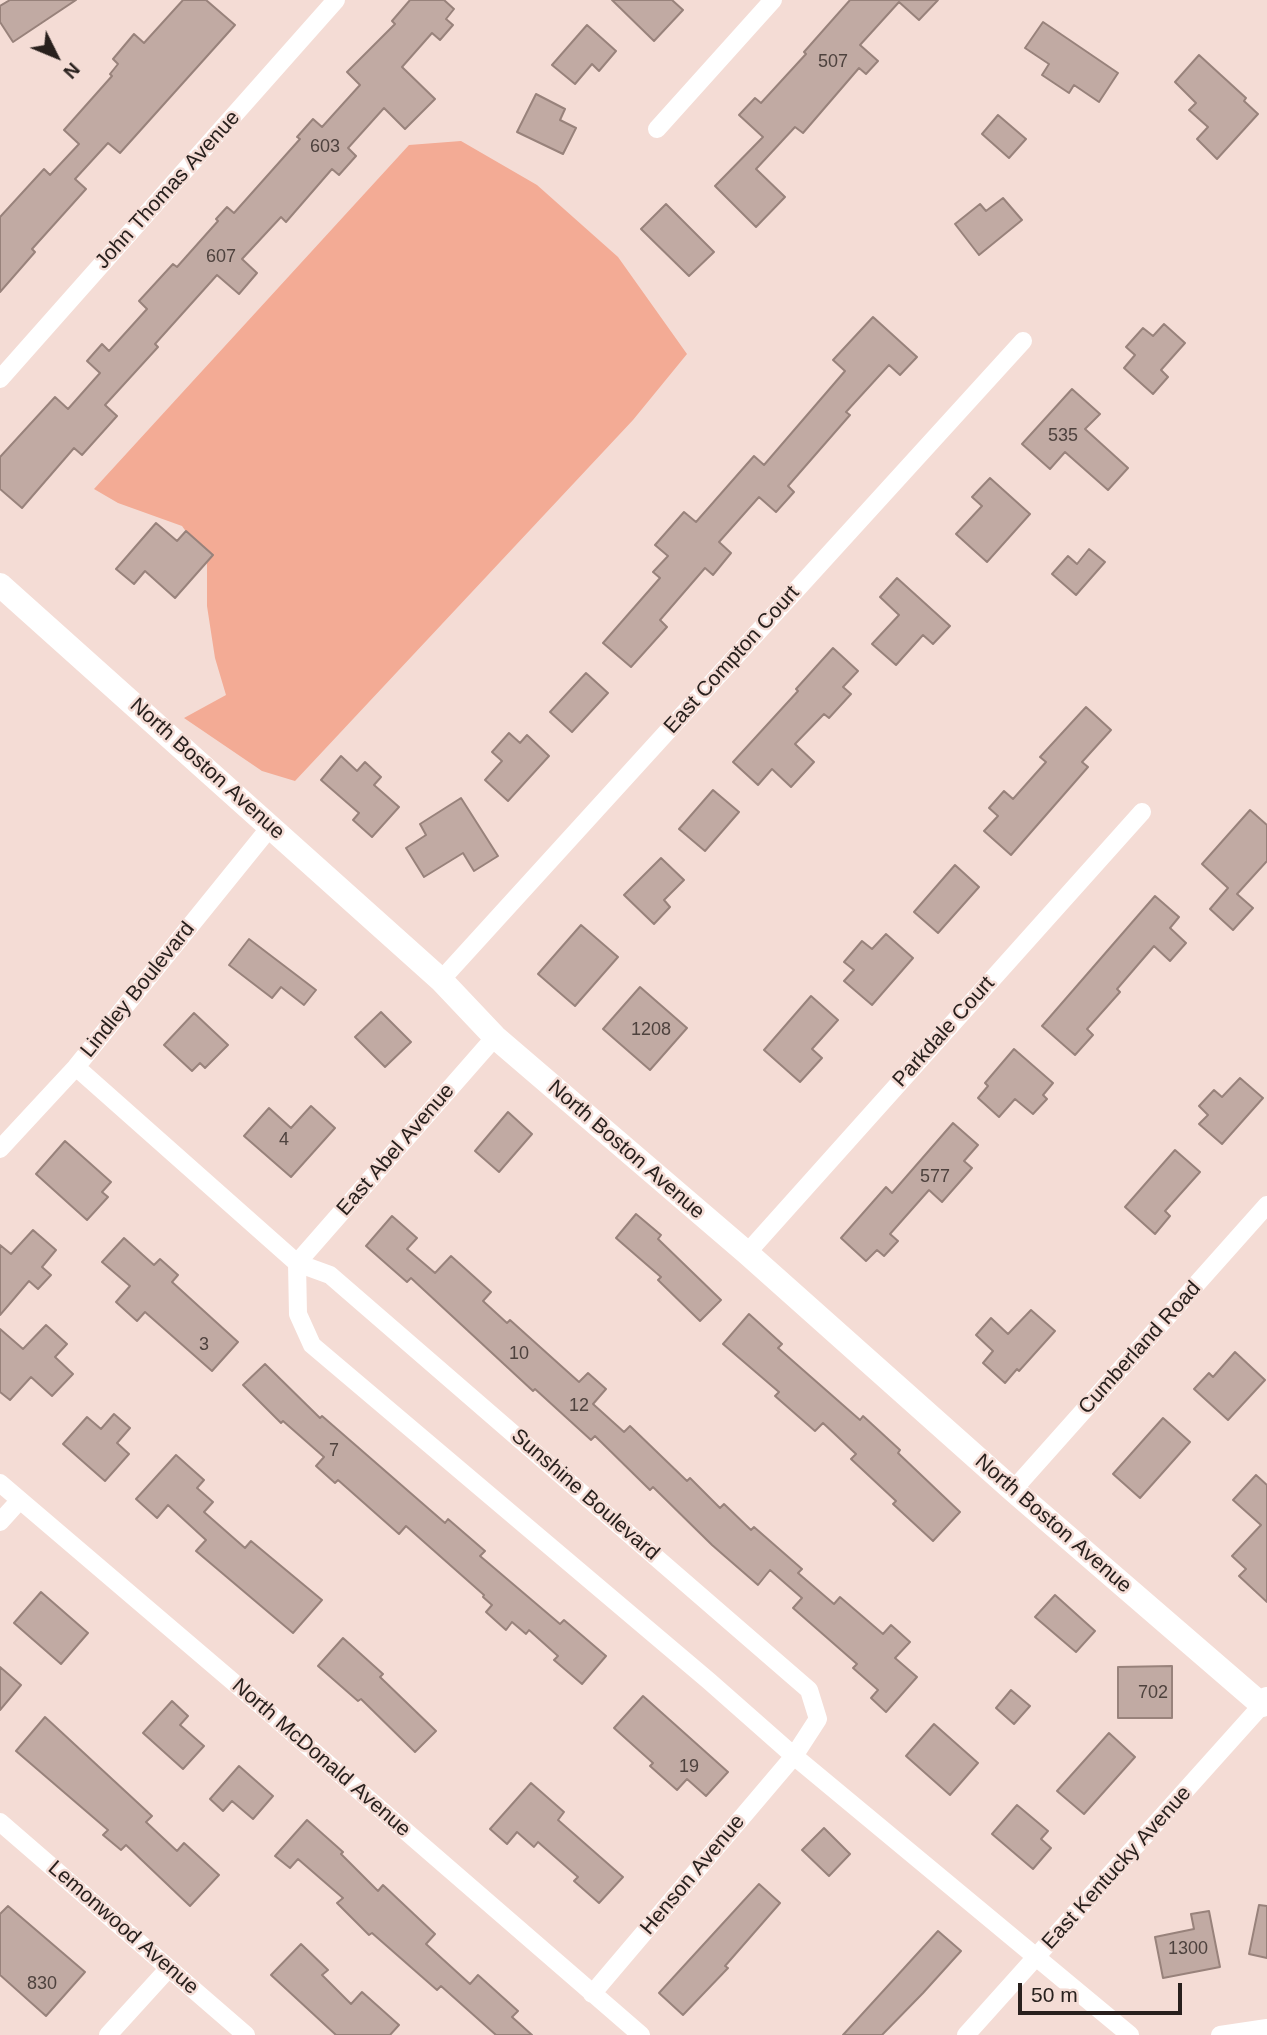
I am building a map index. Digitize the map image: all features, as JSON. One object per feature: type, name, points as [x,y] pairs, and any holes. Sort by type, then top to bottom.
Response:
[{"type":"street","name":"John Thomas Avenue","points":[[0,379],[337,0]]},
{"type":"street","points":[[657,129],[773,0]]},
{"type":"street","name":"East Compton Court","points":[[441,980],[1023,341]]},
{"type":"street","name":"North Boston Avenue","points":[[0,585],[441,980],[495,1037],[747,1253],[1013,1490],[1264,1702]]},
{"type":"street","name":"Parkdale Court","points":[[747,1253],[1142,812]]},
{"type":"street","name":"Lindley Boulevard","points":[[0,1149],[76,1067],[271,826]]},
{"type":"street","name":"East Abel Avenue","points":[[297,1263],[495,1037]]},
{"type":"street","name":"Sunshine Boulevard","points":[[76,1067],[297,1263],[330,1275],[809,1690],[818,1719],[794,1756]]},
{"type":"street","name":"Cumberland Road","points":[[1013,1490],[1267,1205]]},
{"type":"street","points":[[297,1263],[298,1314],[312,1345],[699,1672],[794,1756],[1130,2035]]},
{"type":"street","name":"North McDonald Avenue","points":[[0,1483],[641,2035]]},
{"type":"street","points":[[0,1522],[19,1501]]},
{"type":"street","name":"East Kentucky Avenue","points":[[966,2035],[1264,1702]]},
{"type":"street","name":"Henson Avenue","points":[[592,1994],[794,1756]]},
{"type":"street","name":"Lemonwood Avenue","points":[[0,1822],[246,2035]]},
{"type":"street","points":[[107,2035],[169,1968]]},
{"type":"street","points":[[1220,2035],[1267,2028]]},
{"type":"shaded area","points":[[461,141],[537,185],[618,257],[687,354],[633,420],[295,781],[262,771],[184,718],[226,695],[215,658],[207,606],[207,561],[182,526],[118,503],[94,489],[409,145]]},
{"type":"building","points":[[10,0],[76,0],[13,42],[0,22],[0,6]]},
{"type":"building","points":[[183,0],[206,0],[235,25],[120,153],[108,143],[75,179],[86,189],[32,249],[35,252],[0,292],[0,217],[44,169],[50,175],[79,144],[64,130],[112,76],[110,74],[118,64],[113,59],[134,34],[144,43]]},
{"type":"building","points":[[410,0],[444,0],[454,9],[446,19],[453,25],[440,40],[432,33],[402,67],[435,99],[405,129],[384,108],[348,148],[356,156],[339,175],[332,169],[286,222],[281,217],[242,259],[257,273],[239,294],[217,275],[155,344],[158,347],[105,405],[117,416],[82,455],[74,448],[22,508],[0,489],[0,457],[55,397],[68,409],[100,373],[87,361],[102,344],[109,351],[147,309],[139,301],[173,264],[177,267],[227,207],[234,213],[300,139],[297,137],[313,119],[322,127],[360,85],[347,72],[395,24],[392,21]]},
{"type":"building","points":[[612,0],[672,0],[683,10],[654,41]]},
{"type":"building","points":[[850,0],[938,0],[919,20],[899,2],[860,45],[878,61],[866,74],[859,68],[803,133],[795,127],[756,169],[785,197],[756,227],[715,186],[763,137],[739,115],[755,98],[761,103]]},
{"type":"building","points":[[1043,22],[1118,73],[1099,102],[1074,85],[1069,93],[1042,75],[1049,64],[1025,48]]},
{"type":"building","points":[[587,25],[616,51],[599,71],[592,64],[575,84],[552,65]]},
{"type":"building","points":[[1199,55],[1246,98],[1244,101],[1258,114],[1217,159],[1197,139],[1208,127],[1189,110],[1196,103],[1175,82]]},
{"type":"building","points":[[536,94],[565,109],[560,120],[576,128],[563,154],[517,132]]},
{"type":"building","points":[[998,115],[1026,139],[1009,158],[982,134]]},
{"type":"building","points":[[1003,198],[1022,220],[979,255],[955,224],[980,204],[986,211]]},
{"type":"building","points":[[666,204],[714,252],[689,276],[641,229]]},
{"type":"building","points":[[873,317],[917,357],[900,375],[889,365],[846,412],[850,415],[788,486],[794,492],[776,512],[759,497],[719,542],[731,553],[713,575],[705,568],[660,620],[667,627],[631,667],[603,643],[660,578],[653,572],[668,556],[655,545],[684,512],[696,522],[754,456],[764,465],[845,371],[833,360]]},
{"type":"building","points":[[1164,324],[1185,343],[1161,370],[1168,377],[1153,394],[1124,368],[1135,355],[1126,347],[1143,328],[1153,336]]},
{"type":"building","points":[[1072,389],[1100,414],[1085,429],[1128,468],[1108,490],[1065,452],[1050,469],[1022,444]]},
{"type":"building","points":[[990,478],[1030,514],[987,562],[956,534],[982,506],[972,497]]},
{"type":"building","points":[[156,523],[177,541],[186,531],[213,555],[175,598],[145,571],[134,584],[116,569]]},
{"type":"building","points":[[1089,549],[1105,562],[1076,595],[1052,574],[1068,556],[1077,564]]},
{"type":"building","points":[[897,578],[950,626],[933,644],[923,635],[896,665],[872,644],[899,615],[880,597]]},
{"type":"building","points":[[833,648],[858,671],[843,687],[851,694],[829,718],[824,714],[795,744],[814,762],[791,787],[772,769],[758,785],[733,762]]},
{"type":"building","points":[[586,673],[608,693],[572,732],[550,712]]},
{"type":"building","points":[[1086,707],[1111,730],[1082,762],[1088,767],[1011,855],[984,831],[998,816],[989,808],[1004,791],[1013,799],[1046,762],[1040,757]]},
{"type":"building","points":[[509,733],[520,743],[527,735],[549,756],[508,801],[485,780],[502,761],[492,752]]},
{"type":"building","points":[[341,756],[357,771],[365,762],[381,777],[374,785],[399,807],[372,837],[353,820],[359,813],[321,780]]},
{"type":"building","points":[[713,790],[739,812],[705,851],[679,829]]},
{"type":"building","points":[[461,798],[498,856],[474,871],[463,853],[424,877],[406,848],[426,835],[420,824]]},
{"type":"building","points":[[1250,810],[1267,825],[1267,861],[1237,894],[1253,908],[1233,930],[1210,909],[1228,888],[1202,864]]},
{"type":"building","points":[[661,858],[684,880],[664,900],[670,907],[654,924],[624,895]]},
{"type":"building","points":[[955,865],[979,887],[938,933],[914,912]]},
{"type":"building","points":[[1155,896],[1179,917],[1170,928],[1186,943],[1170,961],[1154,946],[1117,989],[1120,992],[1087,1029],[1093,1035],[1075,1055],[1042,1026]]},
{"type":"building","points":[[581,925],[618,957],[575,1006],[538,974]]},
{"type":"building","points":[[886,934],[913,958],[872,1005],[844,981],[854,970],[844,962],[862,941],[872,949]]},
{"type":"building","points":[[249,939],[316,990],[304,1005],[281,987],[272,998],[229,965]]},
{"type":"building","points":[[640,987],[687,1028],[650,1070],[603,1029]]},
{"type":"building","points":[[811,996],[838,1020],[812,1049],[822,1058],[800,1082],[764,1050]]},
{"type":"building","points":[[381,1012],[411,1042],[385,1067],[355,1037]]},
{"type":"building","points":[[194,1013],[228,1045],[205,1068],[200,1063],[192,1071],[164,1045]]},
{"type":"building","points":[[1014,1049],[1053,1083],[1043,1095],[1047,1099],[1033,1114],[1015,1099],[999,1117],[978,1098],[988,1086],[985,1083]]},
{"type":"building","points":[[1240,1078],[1263,1098],[1222,1144],[1199,1124],[1208,1115],[1199,1106],[1214,1090],[1222,1097]]},
{"type":"building","points":[[311,1106],[335,1128],[291,1177],[244,1136],[269,1108],[291,1128]]},
{"type":"building","points":[[508,1112],[532,1134],[499,1172],[475,1151]]},
{"type":"building","points":[[953,1123],[978,1145],[964,1161],[972,1168],[942,1202],[929,1190],[890,1234],[898,1241],[884,1256],[877,1250],[866,1261],[841,1238],[886,1187],[892,1193]]},
{"type":"building","points":[[65,1141],[111,1182],[102,1192],[108,1197],[87,1220],[36,1174]]},
{"type":"building","points":[[1175,1150],[1200,1172],[1165,1211],[1170,1216],[1155,1234],[1125,1207]]},
{"type":"building","points":[[636,1214],[661,1235],[658,1239],[721,1300],[700,1321],[658,1280],[661,1277],[616,1238]]},
{"type":"building","points":[[392,1216],[417,1238],[407,1249],[435,1273],[451,1256],[491,1292],[483,1301],[507,1323],[510,1320],[579,1382],[588,1373],[606,1389],[593,1404],[624,1432],[630,1426],[687,1481],[690,1478],[720,1508],[724,1504],[751,1530],[754,1527],[802,1569],[798,1573],[834,1604],[840,1597],[883,1634],[891,1625],[910,1642],[895,1658],[917,1677],[886,1712],[871,1698],[878,1690],[853,1668],[857,1664],[793,1608],[802,1598],[770,1570],[758,1585],[712,1545],[653,1487],[650,1490],[595,1436],[591,1440],[535,1389],[533,1391],[411,1278],[407,1282],[366,1246]]},
{"type":"building","points":[[33,1230],[56,1250],[42,1267],[51,1275],[38,1289],[29,1281],[0,1315],[0,1245],[11,1254]]},
{"type":"building","points":[[124,1238],[154,1265],[160,1259],[178,1275],[172,1282],[238,1342],[212,1371],[145,1312],[137,1321],[116,1302],[130,1286],[102,1262]]},
{"type":"building","points":[[1031,1310],[1055,1331],[1005,1383],[983,1363],[993,1351],[976,1335],[991,1318],[1008,1334]]},
{"type":"building","points":[[749,1314],[782,1344],[778,1348],[860,1420],[863,1416],[960,1512],[933,1541],[893,1504],[896,1501],[851,1459],[856,1454],[823,1423],[815,1431],[775,1396],[779,1392],[723,1344]]},
{"type":"building","points":[[46,1325],[67,1344],[55,1357],[73,1374],[52,1396],[31,1377],[10,1400],[0,1392],[0,1329],[23,1349]]},
{"type":"building","points":[[1235,1352],[1265,1380],[1228,1420],[1194,1389],[1209,1373],[1213,1377]]},
{"type":"building","points":[[265,1364],[320,1418],[322,1416],[445,1523],[448,1519],[485,1551],[480,1556],[560,1624],[564,1620],[606,1656],[582,1684],[554,1660],[558,1656],[529,1630],[526,1634],[512,1622],[506,1630],[486,1612],[492,1605],[484,1595],[406,1526],[399,1534],[338,1480],[335,1483],[316,1466],[324,1457],[283,1421],[281,1423],[243,1385]]},
{"type":"building","points":[[114,1414],[130,1428],[117,1443],[129,1454],[105,1481],[63,1444],[87,1417],[101,1429]]},
{"type":"building","points":[[1163,1418],[1190,1442],[1140,1498],[1113,1474]]},
{"type":"building","points":[[176,1455],[204,1480],[197,1488],[213,1502],[204,1512],[245,1548],[251,1541],[322,1600],[293,1633],[196,1551],[206,1540],[168,1505],[157,1518],[136,1499]]},
{"type":"building","points":[[1256,1475],[1267,1485],[1267,1602],[1239,1576],[1246,1569],[1232,1556],[1261,1525],[1233,1500]]},
{"type":"building","points":[[41,1592],[88,1633],[61,1664],[14,1623]]},
{"type":"building","points":[[1055,1595],[1095,1631],[1076,1652],[1035,1617]]},
{"type":"building","points":[[343,1638],[383,1674],[380,1677],[436,1731],[415,1752],[361,1699],[358,1701],[318,1666]]},
{"type":"building","points":[[1172,1666],[1172,1718],[1118,1718],[1118,1667]]},
{"type":"building","points":[[0,1667],[21,1685],[0,1710]]},
{"type":"building","points":[[1011,1690],[1030,1706],[1014,1724],[996,1708]]},
{"type":"building","points":[[643,1696],[728,1772],[706,1796],[687,1779],[677,1790],[650,1766],[653,1763],[614,1728]]},
{"type":"building","points":[[172,1701],[188,1716],[180,1725],[204,1746],[183,1769],[143,1733]]},
{"type":"building","points":[[45,1717],[152,1816],[146,1822],[177,1851],[184,1843],[219,1875],[190,1906],[126,1845],[121,1850],[103,1835],[108,1830],[16,1751]]},
{"type":"building","points":[[934,1724],[978,1763],[950,1795],[906,1756]]},
{"type":"building","points":[[1109,1733],[1135,1757],[1084,1814],[1057,1791]]},
{"type":"building","points":[[239,1766],[273,1796],[253,1819],[232,1801],[223,1811],[210,1799]]},
{"type":"building","points":[[531,1783],[564,1812],[558,1820],[623,1877],[599,1903],[574,1881],[578,1877],[538,1842],[534,1847],[517,1832],[507,1844],[490,1829]]},
{"type":"building","points":[[1017,1805],[1048,1831],[1041,1839],[1051,1848],[1033,1869],[992,1834]]},
{"type":"building","points":[[307,1820],[343,1852],[341,1854],[378,1891],[383,1885],[435,1934],[426,1944],[470,1984],[478,1975],[518,2011],[512,2017],[532,2035],[496,2035],[441,1986],[437,1990],[372,1933],[369,1935],[337,1903],[343,1898],[298,1859],[290,1868],[275,1856]]},
{"type":"building","points":[[824,1828],[850,1854],[829,1876],[802,1850]]},
{"type":"building","points":[[759,1884],[780,1903],[725,1966],[728,1968],[683,2015],[659,1993]]},
{"type":"building","points":[[1259,1905],[1267,1906],[1267,1958],[1249,1954]]},
{"type":"building","points":[[8,1906],[85,1972],[46,2016],[0,1975],[0,1914]]},
{"type":"building","points":[[1209,1911],[1220,1967],[1163,1978],[1155,1937],[1194,1929],[1191,1914]]},
{"type":"building","points":[[938,1931],[961,1951],[923,1993],[882,2035],[843,2035]]},
{"type":"building","points":[[301,1944],[328,1970],[322,1975],[351,2004],[362,1992],[399,2025],[390,2035],[336,2035],[271,1975]]}]
